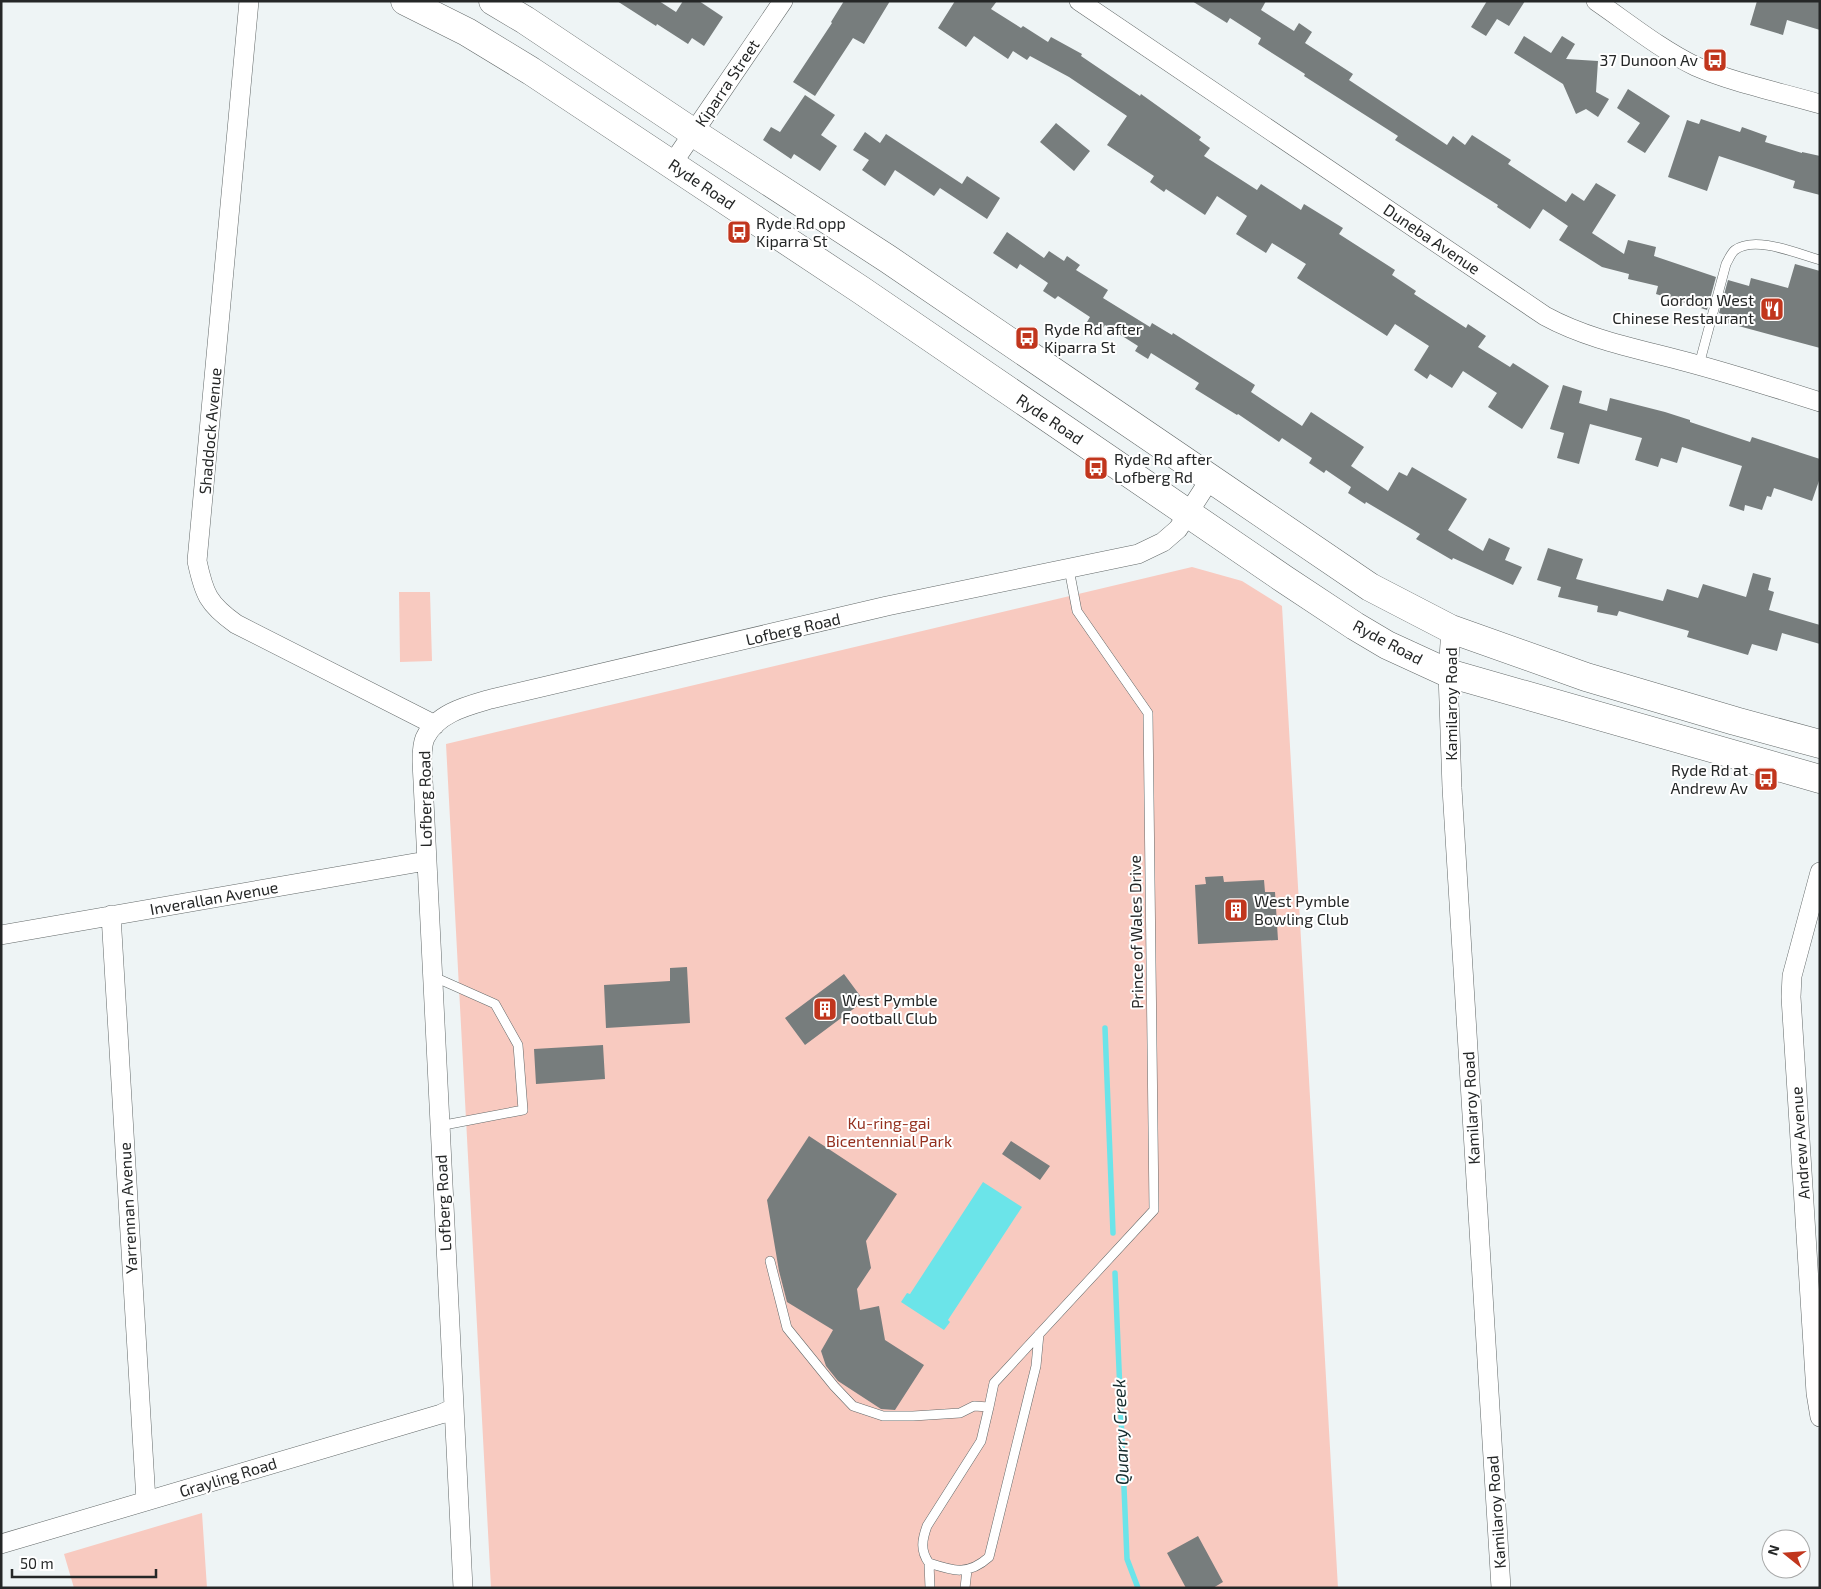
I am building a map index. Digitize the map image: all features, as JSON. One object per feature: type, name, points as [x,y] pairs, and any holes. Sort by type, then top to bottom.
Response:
[{"type":"highway","name":"Ryde Road","points":[[405,1],[467,32],[532,71],[861,290],[1355,626],[1387,645],[1448,672],[1820,779]]},
{"type":"highway","points":[[493,1],[533,24],[694,133],[888,259],[1370,587],[1451,628],[1586,677],[1734,721],[1820,744]]},
{"type":"street","name":"Shaddock Avenue","points":[[249,1],[198,561],[202,581],[208,597],[219,612],[236,624],[435,725]]},
{"type":"street","name":"Kiparra Street","points":[[672,164],[783,1]]},
{"type":"street","name":"Duneba Avenue","points":[[1079,1],[1545,316],[1582,334],[1699,365],[1820,402]]},
{"type":"street","points":[[1596,1],[1669,51],[1695,65],[1721,76],[1820,104]]},
{"type":"street","name":"Lofberg Road","points":[[462,1588],[426,861],[422,761],[425,737],[447,715],[460,708],[491,699],[888,606],[1138,554],[1163,542],[1178,529],[1210,479]]},
{"type":"street","name":"Kamilaroy Road","points":[[1451,628],[1448,672],[1452,788],[1501,1588]]},
{"type":"street","name":"Inverallan Avenue","points":[[1,935],[426,861]]},
{"type":"street","name":"Andrew Avenue","points":[[1820,872],[1792,976],[1791,997],[1814,1272],[1816,1393],[1820,1417]]},
{"type":"street","name":"Yarrennan Avenue","points":[[111,916],[146,1502]]},
{"type":"street","name":"Grayling Road","points":[[1,1544],[440,1414],[454,1408]]},
{"type":"lane","points":[[1699,365],[1726,264],[1734,251],[1746,244],[1761,244],[1820,260]]},
{"type":"lane","name":"Prince of Wales Drive","points":[[930,1588],[929,1563],[922,1549],[923,1537],[927,1526],[981,1441],[994,1383],[1154,1210],[1148,713],[1078,611],[1069,569]]},
{"type":"lane","points":[[432,976],[495,1004],[518,1045],[523,1110],[440,1126]]},
{"type":"lane","points":[[770,1261],[787,1328],[834,1386],[853,1406],[883,1416],[960,1413],[974,1406],[989,1407]]},
{"type":"lane","points":[[929,1563],[952,1570],[967,1570],[980,1566],[989,1557],[1036,1366],[1039,1334]]},
{"type":"lane","points":[[965,1588],[967,1570]]},
{"type":"green space","name":"Ku-ring-gai Bicentennial Park","points":[[1192,567],[1242,581],[1282,606],[1338,1588],[491,1588],[446,744]]},
{"type":"green space","points":[[399,592],[430,592],[432,661],[400,662]]},
{"type":"green space","points":[[202,1513],[207,1588],[74,1588],[64,1554]]},
{"type":"water","points":[[983,1182],[1022,1207],[948,1320],[950,1322],[944,1330],[901,1302],[907,1293],[910,1294]]},
{"type":"building","points":[[617,1],[659,1],[676,12],[683,1],[699,1],[723,17],[704,46],[692,38],[688,44]]},
{"type":"building","points":[[844,1],[890,1],[864,44],[853,38],[815,96],[793,82],[832,23]]},
{"type":"building","points":[[955,1],[997,1],[991,9],[1048,42],[1051,37],[1082,54],[1081,56],[1140,96],[1141,94],[1201,137],[1199,140],[1210,148],[1204,156],[1257,190],[1261,184],[1301,210],[1304,204],[1343,228],[1339,234],[1395,270],[1392,275],[1416,291],[1414,294],[1466,328],[1468,324],[1486,336],[1478,347],[1510,367],[1513,363],[1549,386],[1522,429],[1488,407],[1497,393],[1463,371],[1452,388],[1430,374],[1427,379],[1414,370],[1429,346],[1395,324],[1387,336],[1297,278],[1306,264],[1272,243],[1266,253],[1236,234],[1247,216],[1217,196],[1205,215],[1166,189],[1164,192],[1150,182],[1154,176],[1107,145],[1127,116],[1069,77],[1030,56],[1027,60],[1013,51],[1008,59],[974,36],[966,47],[938,28]]},
{"type":"building","points":[[1192,1],[1266,1],[1261,10],[1294,31],[1299,23],[1312,32],[1305,43],[1353,74],[1349,80],[1447,145],[1453,136],[1465,145],[1472,135],[1511,160],[1508,164],[1566,202],[1572,193],[1584,201],[1596,183],[1616,195],[1592,233],[1624,254],[1628,240],[1656,247],[1654,256],[1716,277],[1707,310],[1656,294],[1658,286],[1628,279],[1629,274],[1602,267],[1559,240],[1568,226],[1543,209],[1530,229],[1497,207],[1498,205],[1395,140],[1398,136],[1258,44],[1261,38],[1230,18],[1227,23]]},
{"type":"building","points":[[1487,1],[1525,1],[1509,26],[1497,19],[1486,36],[1471,27]]},
{"type":"building","points":[[1757,1],[1820,1],[1820,30],[1787,20],[1783,35],[1750,25]]},
{"type":"building","points":[[1524,36],[1551,53],[1562,36],[1575,44],[1566,59],[1598,61],[1596,92],[1609,99],[1598,117],[1586,109],[1576,114],[1563,84],[1514,53]]},
{"type":"building","points":[[1628,89],[1670,116],[1645,153],[1627,142],[1640,123],[1617,108]]},
{"type":"building","points":[[805,95],[835,115],[821,135],[837,146],[820,171],[794,154],[791,159],[763,140],[771,127],[780,132]]},
{"type":"building","points":[[1701,119],[1740,132],[1742,127],[1767,136],[1765,142],[1802,153],[1820,156],[1820,195],[1793,188],[1795,181],[1719,156],[1707,191],[1668,177],[1687,120],[1699,124]]},
{"type":"building","points":[[1056,123],[1090,151],[1074,171],[1040,142]]},
{"type":"building","points":[[865,132],[880,143],[886,134],[962,184],[967,176],[1000,198],[987,219],[940,188],[934,196],[895,170],[885,186],[862,170],[869,160],[853,150]]},
{"type":"building","points":[[1007,232],[1044,258],[1049,251],[1064,261],[1067,256],[1080,265],[1076,270],[1108,290],[1103,298],[1150,327],[1152,323],[1172,335],[1173,333],[1255,385],[1251,392],[1302,426],[1311,412],[1364,447],[1351,466],[1388,491],[1399,472],[1407,476],[1412,467],[1467,499],[1448,530],[1483,551],[1489,538],[1510,548],[1505,560],[1522,567],[1513,585],[1453,558],[1452,560],[1416,539],[1420,534],[1348,493],[1351,487],[1326,470],[1324,473],[1309,463],[1312,458],[1282,438],[1279,442],[1238,414],[1195,389],[1199,383],[1151,353],[1148,359],[1135,351],[1138,346],[1105,325],[1101,331],[1087,322],[1090,317],[1058,296],[1055,299],[1043,291],[1048,283],[1020,264],[1017,269],[993,253]]},
{"type":"building","points":[[1795,264],[1820,271],[1820,348],[1720,321],[1722,314],[1719,313],[1728,280],[1749,286],[1751,278],[1788,288]]},
{"type":"building","points":[[1563,385],[1582,391],[1579,403],[1607,411],[1610,398],[1665,412],[1750,442],[1752,437],[1820,459],[1820,478],[1812,501],[1774,488],[1771,497],[1767,496],[1762,510],[1745,505],[1744,511],[1729,506],[1742,466],[1682,447],[1677,463],[1661,458],[1658,467],[1635,460],[1642,438],[1590,424],[1579,464],[1557,458],[1564,433],[1550,429]]},
{"type":"building","points":[[1548,548],[1583,559],[1576,579],[1663,601],[1667,589],[1698,598],[1703,584],[1746,597],[1753,573],[1771,578],[1768,590],[1774,592],[1769,610],[1820,625],[1820,644],[1782,633],[1777,651],[1752,644],[1748,655],[1687,637],[1689,631],[1619,611],[1617,616],[1597,612],[1598,606],[1558,597],[1561,587],[1537,580]]},
{"type":"building","name":"West Pymble Bowling Club","points":[[1223,876],[1224,882],[1264,880],[1265,892],[1275,892],[1278,940],[1198,944],[1195,885],[1206,884],[1205,877]]},
{"type":"building","points":[[687,967],[690,1023],[606,1028],[604,985],[670,981],[670,968]]},
{"type":"building","name":"West Pymble Football Club","points":[[844,974],[864,1001],[805,1045],[785,1018]]},
{"type":"building","points":[[603,1045],[605,1079],[536,1084],[534,1049]]},
{"type":"building","points":[[809,1136],[897,1194],[866,1241],[871,1268],[857,1289],[860,1310],[879,1306],[885,1340],[924,1365],[895,1410],[881,1409],[838,1381],[826,1366],[821,1351],[833,1330],[787,1302],[779,1271],[767,1200]]},
{"type":"building","points":[[1011,1141],[1050,1166],[1040,1180],[1002,1154]]},
{"type":"building","points":[[1198,1536],[1223,1582],[1213,1588],[1186,1588],[1167,1553]]},
{"type":"waterway","name":"Quarry Creek","points":[[1105,1028],[1113,1233]]},
{"type":"waterway","name":"Quarry Creek","points":[[1115,1273],[1127,1559],[1138,1588]]},
{"type":"place","name":"37 Dunoon Av","points":[[1715,60]]},
{"type":"place","name":"Ryde Rd opp Kiparra St","points":[[739,232]]},
{"type":"place","name":"Gordon West Chinese Restaurant","points":[[1772,309]]},
{"type":"place","name":"Ryde Rd after Kiparra St","points":[[1027,338]]},
{"type":"place","name":"Ryde Rd after Lofberg Rd","points":[[1096,468]]},
{"type":"place","name":"Ryde Rd at Andrew Av","points":[[1766,779]]},
{"type":"place","name":"West Pymble Bowling Club","points":[[1236,910]]},
{"type":"place","name":"West Pymble Football Club","points":[[825,1009]]}]
